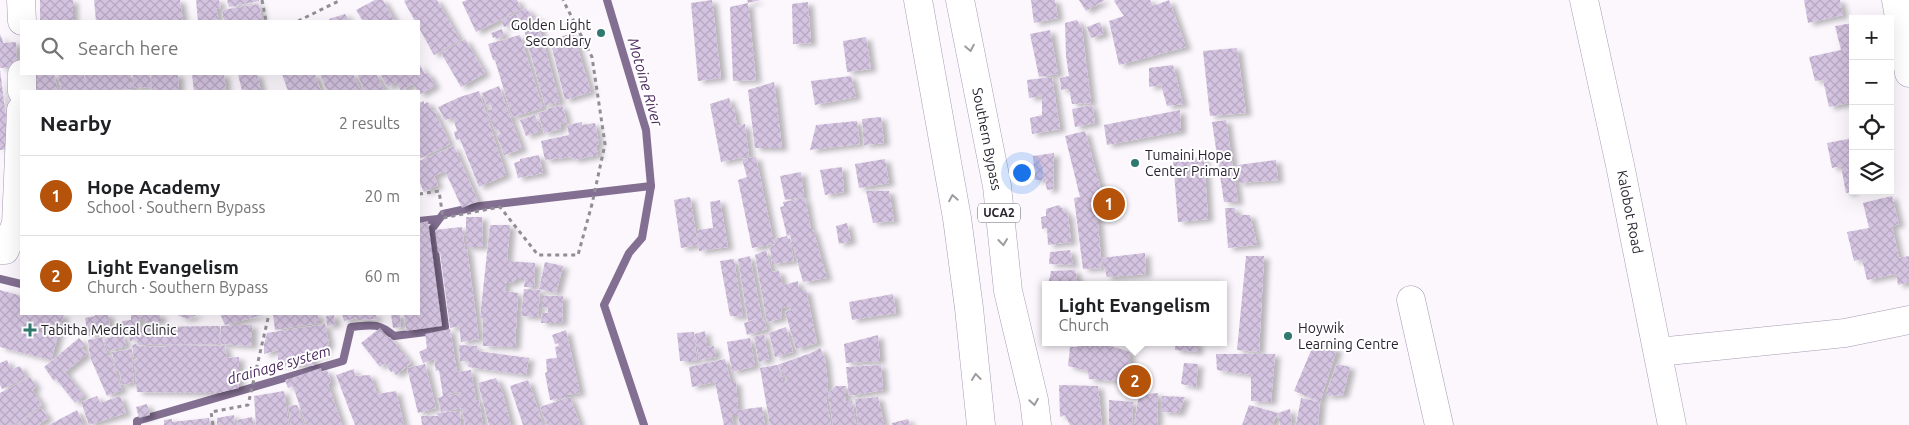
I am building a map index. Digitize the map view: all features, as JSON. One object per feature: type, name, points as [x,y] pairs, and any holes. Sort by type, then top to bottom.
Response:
[{"type":"main road","points":[[21,0],[22,20]]},
{"type":"main road","name":"UCA2","points":[[918,0],[957,218],[969,308],[981,425]]},
{"type":"main road","name":"Southern Bypass","points":[[960,0],[996,186],[1008,291],[1034,400],[1037,425]]},
{"type":"main road","name":"Kalobot Road","points":[[1584,0],[1620,165],[1672,425]]},
{"type":"main road","points":[[1896,0],[1909,73]]},
{"type":"main road","points":[[22,75],[22,90]]},
{"type":"main road","points":[[9,254],[16,224],[20,133]]},
{"type":"main road","points":[[1411,300],[1438,425]]},
{"type":"main road","points":[[1658,352],[1845,333],[1909,320]]},
{"type":"path","points":[[262,0],[266,20]]},
{"type":"path","points":[[300,20],[342,0]]},
{"type":"path","points":[[420,194],[439,191],[443,218],[500,207],[538,255],[578,255],[592,204],[605,144],[592,56],[563,0]]},
{"type":"path","points":[[213,425],[211,412],[248,405],[269,315]]},
{"type":"building","points":[[40,0],[73,0],[73,20],[40,20]]},
{"type":"building","points":[[94,0],[180,0],[183,20],[96,20]]},
{"type":"building","points":[[196,0],[219,0],[221,8],[216,9],[219,19],[198,20]]},
{"type":"building","points":[[227,0],[259,0],[259,1],[229,7]]},
{"type":"building","points":[[375,0],[383,0],[394,20],[362,20],[356,10]]},
{"type":"building","points":[[437,0],[460,40],[434,55],[420,30],[420,20],[414,20],[404,1]]},
{"type":"building","points":[[467,0],[517,0],[521,9],[476,32],[462,2]]},
{"type":"building","points":[[712,0],[721,78],[698,81],[691,3]]},
{"type":"building","points":[[747,0],[760,0],[748,3]]},
{"type":"building","points":[[1031,0],[1055,0],[1058,18],[1034,23]]},
{"type":"building","points":[[1079,0],[1105,0],[1086,11]]},
{"type":"building","points":[[1115,0],[1150,0],[1153,6],[1169,0],[1186,47],[1119,65],[1109,21],[1124,16]]},
{"type":"building","points":[[1804,0],[1840,0],[1843,15],[1808,23]]},
{"type":"building","points":[[808,2],[811,43],[793,44],[792,4]]},
{"type":"building","points":[[748,3],[756,80],[733,81],[730,7]]},
{"type":"building","points":[[259,4],[262,20],[224,20],[222,10]]},
{"type":"building","points":[[525,8],[536,19],[541,18],[539,22],[540,30],[560,102],[545,106],[523,26],[516,13]]},
{"type":"building","points":[[345,14],[348,20],[330,20]]},
{"type":"building","points":[[516,14],[519,22],[504,27],[501,20]]},
{"type":"building","points":[[1077,20],[1082,28],[1091,103],[1072,104],[1069,89],[1061,90],[1060,78],[1069,76],[1065,23]]},
{"type":"building","points":[[1100,22],[1104,34],[1091,38],[1087,27]]},
{"type":"building","points":[[1849,24],[1849,103],[1829,107],[1823,80],[1815,81],[1809,57],[1841,50],[1835,26]]},
{"type":"building","points":[[502,29],[504,36],[496,39],[495,37],[493,38],[491,33]]},
{"type":"building","points":[[1050,30],[1058,74],[1039,77],[1030,34]]},
{"type":"building","points":[[573,33],[591,92],[565,100],[550,40]]},
{"type":"building","points":[[0,34],[3,43],[16,42],[17,67],[0,68]]},
{"type":"building","points":[[520,35],[543,108],[512,117],[495,60],[493,60],[488,44]]},
{"type":"building","points":[[866,37],[871,69],[847,72],[843,41]]},
{"type":"building","points":[[465,39],[485,73],[461,87],[441,53]]},
{"type":"building","points":[[1237,48],[1246,113],[1210,116],[1203,51]]},
{"type":"building","points":[[420,65],[425,74],[428,73],[435,86],[420,94],[420,90],[416,90],[413,84],[403,90],[400,90],[396,82],[388,87],[381,75],[420,75]]},
{"type":"building","points":[[1173,65],[1183,104],[1167,106],[1161,85],[1149,87],[1149,68]]},
{"type":"building","points":[[0,69],[10,149],[0,150]]},
{"type":"building","points":[[25,75],[54,75],[58,90],[28,90]]},
{"type":"building","points":[[58,75],[84,75],[87,90],[61,90]]},
{"type":"building","points":[[85,75],[131,75],[133,89],[87,90]]},
{"type":"building","points":[[133,75],[150,75],[151,87],[134,88]]},
{"type":"building","points":[[151,75],[178,75],[179,90],[152,90]]},
{"type":"building","points":[[192,75],[224,75],[226,90],[194,90]]},
{"type":"building","points":[[238,75],[257,75],[261,90],[242,90]]},
{"type":"building","points":[[282,75],[315,75],[321,90],[288,90]]},
{"type":"building","points":[[320,75],[353,75],[361,90],[327,90]]},
{"type":"building","points":[[357,75],[377,75],[384,90],[365,90]]},
{"type":"building","points":[[851,76],[856,97],[815,105],[811,81]]},
{"type":"building","points":[[1052,77],[1060,129],[1032,134],[1030,118],[1042,115],[1042,96],[1029,98],[1027,80]]},
{"type":"building","points":[[774,82],[782,148],[755,148],[748,90]]},
{"type":"building","points":[[499,86],[522,149],[504,155],[497,136],[500,134],[499,129],[495,131],[487,111],[492,109],[491,105],[487,106],[482,93]]},
{"type":"building","points":[[479,91],[506,175],[479,187],[460,139],[456,140],[454,132],[457,131],[453,118],[445,120],[438,107]]},
{"type":"building","points":[[729,98],[734,109],[737,126],[745,124],[749,156],[721,162],[710,104]]},
{"type":"building","points":[[424,101],[424,104],[428,102],[432,111],[434,110],[450,144],[420,159],[420,103]]},
{"type":"building","points":[[562,105],[567,122],[560,124],[561,129],[544,133],[538,113]]},
{"type":"building","points":[[1092,105],[1095,123],[1075,127],[1072,109]]},
{"type":"building","points":[[1180,110],[1181,131],[1107,145],[1104,125]]},
{"type":"building","points":[[535,115],[541,131],[526,136],[520,120]]},
{"type":"building","points":[[881,117],[884,143],[864,145],[862,119]]},
{"type":"building","points":[[1226,120],[1238,202],[1224,202],[1212,122]]},
{"type":"building","points":[[857,121],[860,144],[810,150],[816,125]]},
{"type":"building","points":[[582,122],[582,125],[595,123],[599,144],[596,145],[598,155],[574,160],[572,157],[545,160],[541,141],[569,135],[567,125]]},
{"type":"building","points":[[1085,131],[1101,190],[1095,192],[1102,268],[1083,269],[1074,198],[1080,197],[1065,136]]},
{"type":"building","points":[[1849,139],[1849,193],[1846,193],[1841,166],[1832,168],[1827,143]]},
{"type":"building","points":[[454,146],[478,201],[462,208],[445,171],[434,176],[438,185],[424,192],[420,183],[420,161]]},
{"type":"building","points":[[1054,153],[1053,189],[1047,190],[1045,180],[1035,180],[1033,156]]},
{"type":"building","points":[[539,155],[543,173],[518,178],[514,163],[520,161],[520,159]]},
{"type":"building","points":[[756,157],[774,244],[752,248],[738,180],[747,177],[742,159]]},
{"type":"building","points":[[1204,157],[1208,219],[1178,222],[1173,160]]},
{"type":"building","points":[[885,159],[889,183],[859,188],[855,164]]},
{"type":"building","points":[[1276,160],[1278,180],[1238,183],[1238,165]]},
{"type":"building","points":[[842,167],[844,192],[825,195],[820,170]]},
{"type":"building","points":[[801,172],[804,197],[785,200],[780,176]]},
{"type":"building","points":[[866,191],[889,191],[894,221],[873,223]]},
{"type":"building","points":[[1892,196],[1899,224],[1892,226],[1899,258],[1909,256],[1909,282],[1898,285],[1896,274],[1867,280],[1862,259],[1854,261],[1847,232],[1869,228],[1863,203]]},
{"type":"building","points":[[690,197],[698,245],[681,248],[674,200]]},
{"type":"building","points":[[805,198],[811,230],[813,230],[827,278],[803,282],[790,235],[787,236],[780,207],[784,206],[783,202]]},
{"type":"building","points":[[720,200],[728,247],[699,251],[697,230],[713,228],[710,202]]},
{"type":"building","points":[[1059,205],[1068,215],[1071,242],[1048,245],[1047,228],[1042,229],[1041,217],[1046,216],[1046,209]]},
{"type":"building","points":[[1225,208],[1235,208],[1236,215],[1250,215],[1257,245],[1228,248]]},
{"type":"building","points":[[466,217],[482,217],[483,247],[466,247]]},
{"type":"building","points":[[428,221],[442,326],[406,331],[404,315],[420,315],[420,223]]},
{"type":"building","points":[[847,223],[851,241],[839,244],[836,226]]},
{"type":"building","points":[[490,225],[510,225],[507,261],[535,263],[534,287],[524,287],[525,279],[516,279],[511,283],[507,283],[506,279],[505,291],[518,293],[515,347],[483,346],[483,318],[480,318]]},
{"type":"building","points":[[462,227],[465,250],[467,249],[479,339],[461,342],[459,326],[450,328],[440,252],[438,253],[435,230]]},
{"type":"building","points":[[787,236],[790,239],[794,261],[772,264],[770,247],[775,245],[774,239]]},
{"type":"building","points":[[766,250],[772,272],[779,271],[787,299],[784,285],[798,281],[799,290],[806,290],[817,343],[796,349],[785,312],[791,310],[790,306],[781,308],[782,318],[767,322],[755,255]]},
{"type":"building","points":[[1070,250],[1073,265],[1049,264],[1050,252]]},
{"type":"building","points":[[1145,253],[1146,274],[1107,277],[1101,258]]},
{"type":"building","points":[[750,256],[762,318],[767,329],[747,335],[744,323],[759,318],[748,321],[738,259]]},
{"type":"building","points":[[1246,256],[1264,256],[1259,352],[1237,350]]},
{"type":"building","points":[[734,259],[743,317],[730,316],[720,261]]},
{"type":"building","points":[[545,262],[563,266],[556,293],[539,289]]},
{"type":"building","points":[[1075,270],[1077,281],[1049,281],[1051,271]]},
{"type":"building","points":[[524,289],[540,290],[538,317],[521,316]]},
{"type":"building","name":"Tabitha Medical Clinic","points":[[0,290],[20,296],[20,315],[64,315],[51,360],[0,347]]},
{"type":"building","points":[[893,294],[896,313],[852,320],[849,302]]},
{"type":"building","points":[[542,296],[563,296],[562,323],[541,323],[542,313],[548,313],[548,307],[542,307]]},
{"type":"building","points":[[108,315],[111,332],[88,336],[85,318]]},
{"type":"building","points":[[131,315],[160,315],[161,321],[145,323],[145,319],[139,319],[140,327],[220,326],[219,344],[138,345],[138,340],[130,341],[128,332],[123,333],[122,321],[131,320]]},
{"type":"building","points":[[177,315],[197,315],[187,319]]},
{"type":"building","points":[[220,315],[263,315],[225,325]]},
{"type":"building","points":[[273,315],[318,315],[319,323],[275,330]]},
{"type":"building","points":[[334,315],[335,324],[327,326],[326,316]]},
{"type":"building","points":[[342,315],[376,315],[377,319],[357,320],[357,318],[344,321]]},
{"type":"building","points":[[391,315],[400,315],[401,327],[393,328]]},
{"type":"building","points":[[325,324],[329,344],[324,354],[313,356],[314,366],[278,364],[278,350],[264,354],[267,333]]},
{"type":"building","points":[[252,325],[252,346],[220,344],[221,326]]},
{"type":"building","points":[[786,327],[793,352],[775,357],[769,333]]},
{"type":"building","points":[[380,328],[388,338],[390,337],[411,363],[396,375],[393,371],[391,372],[385,363],[380,367],[361,343]]},
{"type":"building","points":[[450,329],[457,372],[471,370],[476,400],[479,400],[483,425],[465,425],[462,408],[441,412],[438,398],[443,396],[439,370],[436,371],[434,359],[423,363],[419,352],[427,348],[425,334]],"holes":[[[459,392],[460,394],[449,396],[449,394]]]},
{"type":"building","points":[[566,330],[580,393],[566,395],[566,398],[550,400],[545,373],[547,372],[546,359],[557,358],[555,347],[559,346],[558,343],[555,344],[552,335]]},
{"type":"building","points":[[705,331],[707,347],[714,346],[716,357],[699,360],[695,334]]},
{"type":"building","points":[[694,332],[697,361],[680,361],[677,333]]},
{"type":"building","points":[[123,334],[126,346],[108,351],[104,339]]},
{"type":"building","points":[[764,334],[769,359],[759,362],[754,337]]},
{"type":"building","points":[[878,335],[880,361],[846,363],[844,344]]},
{"type":"building","points":[[102,337],[107,355],[110,355],[122,390],[107,396],[90,357],[88,340]]},
{"type":"building","points":[[79,338],[85,345],[81,347],[87,354],[65,372],[84,396],[75,403],[56,379],[54,381],[44,367]]},
{"type":"building","points":[[750,338],[755,366],[732,372],[727,342]]},
{"type":"building","points":[[1315,341],[1337,349],[1320,402],[1294,391]]},
{"type":"building","points":[[136,344],[138,346],[166,347],[167,345],[225,346],[227,358],[239,357],[239,388],[218,393],[137,392],[134,360],[138,359],[134,357],[132,345]]},
{"type":"building","points":[[459,345],[477,346],[477,351],[529,358],[526,375],[468,367],[469,361],[460,361]]},
{"type":"building","points":[[1110,346],[1130,352],[1129,374],[1118,381],[1089,379],[1088,371],[1068,366],[1070,347]]},
{"type":"building","points":[[1175,346],[1197,346],[1198,352],[1175,350]]},
{"type":"building","points":[[820,348],[825,359],[828,386],[826,399],[831,425],[770,425],[760,368],[777,365]],"holes":[[[777,365],[787,378],[783,385],[783,378]]]},
{"type":"building","points":[[132,349],[132,353],[130,353],[134,362],[132,362],[134,382],[122,385],[119,370],[116,371],[112,352]]},
{"type":"building","points":[[1216,354],[1275,354],[1271,402],[1251,401],[1251,375],[1217,370]]},
{"type":"building","points":[[725,359],[731,382],[736,382],[738,410],[762,407],[765,425],[740,425],[738,415],[731,415],[734,425],[724,425],[715,382],[692,387],[689,367]]},
{"type":"building","points":[[7,360],[11,370],[20,366],[26,378],[2,389],[0,385],[0,363]]},
{"type":"building","points":[[1184,363],[1198,364],[1196,387],[1181,384]]},
{"type":"building","points":[[425,364],[436,408],[418,413],[407,368]]},
{"type":"building","points":[[1337,364],[1350,367],[1343,395],[1325,396]]},
{"type":"building","points":[[881,365],[883,390],[849,396],[846,367]]},
{"type":"building","points":[[321,368],[322,372],[327,370],[331,382],[328,384],[342,425],[306,425],[293,386],[288,388],[285,380]]},
{"type":"building","points":[[354,369],[355,376],[370,375],[377,394],[396,391],[404,425],[355,425],[336,375]]},
{"type":"building","points":[[30,377],[36,387],[32,390],[42,405],[14,425],[0,425],[0,393]]},
{"type":"building","points":[[496,378],[502,391],[511,425],[489,425],[478,383]]},
{"type":"building","points":[[528,380],[543,425],[523,425],[510,386]]},
{"type":"building","points":[[1059,385],[1098,386],[1102,425],[1070,425],[1065,415],[1060,417]]},
{"type":"building","points":[[836,386],[846,386],[846,402],[852,401],[856,425],[833,425],[828,393]]},
{"type":"building","points":[[284,391],[289,425],[256,425],[254,396]]},
{"type":"building","points":[[1158,393],[1157,425],[1134,425],[1139,395]]},
{"type":"building","points":[[97,396],[100,403],[120,396],[126,413],[89,425],[81,402]]},
{"type":"building","points":[[1162,396],[1185,397],[1179,413],[1162,412]]},
{"type":"building","points":[[570,397],[580,425],[547,425],[540,407]]},
{"type":"building","points":[[878,397],[884,425],[858,425],[855,399]]},
{"type":"building","points":[[1301,398],[1320,402],[1318,425],[1296,425]]},
{"type":"building","points":[[1109,400],[1133,402],[1132,425],[1109,425]]},
{"type":"building","points":[[147,404],[150,415],[139,418],[136,407]]},
{"type":"building","points":[[297,405],[304,425],[291,425],[288,406]]},
{"type":"building","points":[[1249,405],[1278,413],[1272,425],[1242,425]]},
{"type":"building","points":[[41,408],[48,418],[38,425],[15,425]]},
{"type":"building","points":[[1290,409],[1292,425],[1280,425],[1278,413]]},
{"type":"building","points":[[77,410],[84,425],[49,425]]},
{"type":"building","points":[[460,411],[461,425],[422,425],[421,416],[438,416],[437,413]]},
{"type":"building","points":[[234,415],[235,425],[217,425],[217,418]]},
{"type":"building","points":[[252,417],[254,425],[238,425],[237,420]]},
{"type":"building","points":[[209,418],[210,425],[164,425],[164,420],[172,419],[172,422]]},
{"type":"building","points":[[908,419],[910,425],[892,425],[892,423]]},
{"type":"waterway","name":"Motoine River","points":[[607,0],[646,130],[651,186],[642,238],[629,253],[604,305],[644,425]]},
{"type":"waterway","name":"drainage system","points":[[137,425],[137,421],[343,361],[351,327],[379,326],[394,336],[426,332],[445,327],[432,229],[443,214],[480,206],[651,186]]},
{"type":"waterway","name":"drainage system","points":[[420,221],[438,219]]},
{"type":"waterway","name":"drainage system","points":[[0,279],[20,284]]},
{"type":"place","name":"Golden Light Secondary","points":[[601,33]]},
{"type":"place","name":"Tumaini Hope Center Primary","points":[[1135,163]]},
{"type":"place","name":"Hope Academy","points":[[1109,204]]},
{"type":"place","name":"Tabitha Medical Clinic","points":[[30,330]]},
{"type":"place","name":"Hoywik Learning Centre","points":[[1288,336]]},
{"type":"place","name":"Light Evangelism","points":[[1135,381]]}]
